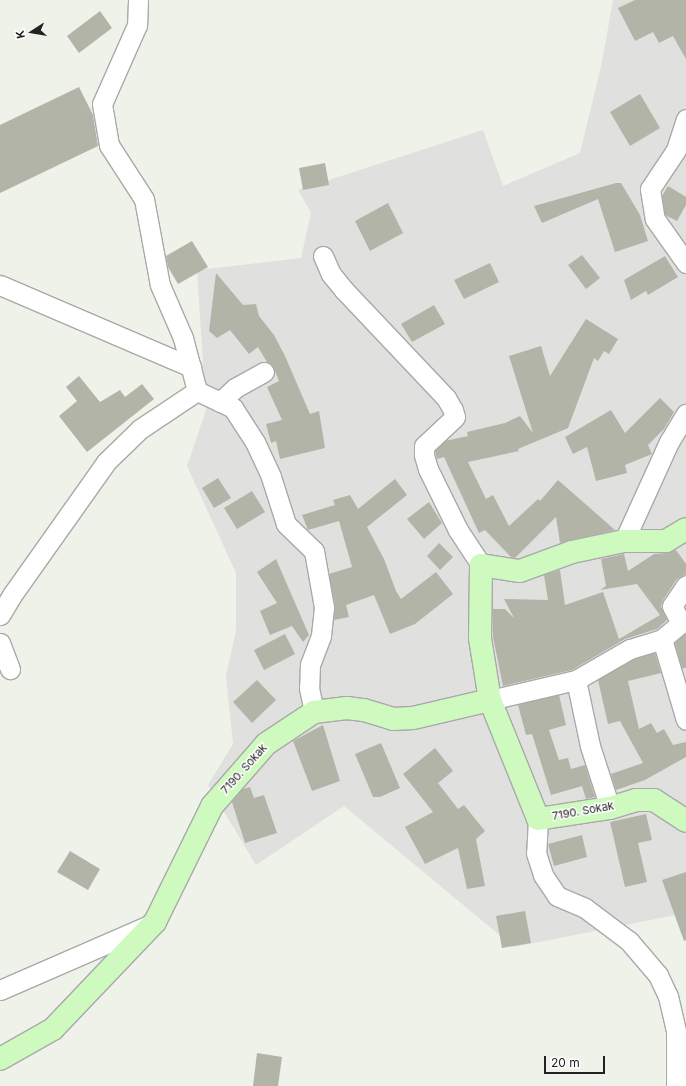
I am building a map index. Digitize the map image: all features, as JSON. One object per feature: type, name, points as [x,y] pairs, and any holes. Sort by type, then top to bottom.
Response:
[{"type":"street","points":[[138,0],[137,25],[102,104],[109,146],[144,198],[160,285],[183,338],[197,391]]},
{"type":"street","points":[[686,119],[676,150],[650,189],[655,220],[686,263]]},
{"type":"street","points":[[323,256],[330,274],[446,398],[453,410],[455,417],[424,446],[424,455],[428,469],[458,530],[480,565],[480,638],[490,700],[576,680],[630,649],[662,639],[681,622],[672,606],[686,585]]},
{"type":"street","points":[[0,285],[191,367]]},
{"type":"street","points":[[220,402],[235,388],[264,372]]},
{"type":"street","points":[[197,391],[233,408],[255,442],[271,477],[286,524],[314,552],[324,607],[321,636],[310,664],[309,688],[314,712]]},
{"type":"street","points":[[0,615],[12,595],[106,462],[140,429],[197,391]]},
{"type":"street","points":[[624,541],[669,442],[686,414]]},
{"type":"street","points":[[480,565],[520,571],[572,552],[624,541],[666,542],[686,528]]},
{"type":"street","points":[[662,639],[686,720]]},
{"type":"street","points":[[0,644],[10,669]]},
{"type":"street","points":[[576,680],[590,746],[610,808]]},
{"type":"street","name":"7190. Sokak","points":[[0,1059],[53,1029],[155,922],[212,806],[266,744],[314,712],[347,708],[400,719],[490,700],[538,819],[610,808],[636,800],[654,800],[686,821]]},
{"type":"street","points":[[538,819],[536,853],[543,875],[557,896],[585,908],[629,941],[658,975],[668,996],[676,1032],[676,1086]]},
{"type":"street","points":[[0,990],[155,922]]},
{"type":"shaded area","points":[[613,0],[686,0],[686,913],[514,947],[344,806],[256,865],[208,785],[233,744],[226,676],[236,630],[236,573],[187,466],[206,410],[197,270],[301,258],[311,213],[298,190],[483,130],[503,186],[580,153],[602,62]]},
{"type":"building","points":[[635,0],[686,0],[686,59],[673,36],[659,43],[653,32],[635,41],[618,8]]},
{"type":"building","points":[[100,11],[112,28],[79,53],[67,36]]},
{"type":"building","points":[[79,87],[93,115],[98,146],[0,193],[0,125]]},
{"type":"building","points":[[640,94],[660,128],[630,146],[610,112]]},
{"type":"building","points":[[325,163],[329,185],[303,190],[299,168]]},
{"type":"building","points":[[616,183],[621,183],[640,215],[648,241],[615,252],[598,199],[542,223],[534,206]]},
{"type":"building","points":[[668,186],[686,197],[686,205],[677,221],[665,215],[662,196]]},
{"type":"building","points":[[388,203],[403,233],[370,251],[355,221]]},
{"type":"building","points":[[192,241],[208,267],[178,284],[168,267],[166,256]]},
{"type":"building","points":[[582,255],[600,278],[586,289],[568,265]]},
{"type":"building","points":[[665,256],[678,277],[648,295],[646,291],[631,300],[624,280]]},
{"type":"building","points":[[490,263],[499,282],[464,299],[454,280]]},
{"type":"building","points":[[216,273],[243,305],[256,304],[259,316],[274,335],[285,356],[310,414],[319,411],[325,448],[280,459],[276,441],[271,443],[266,424],[282,420],[267,387],[279,381],[273,366],[267,362],[258,347],[249,354],[230,330],[217,338],[209,331]]},
{"type":"building","points":[[434,305],[445,324],[412,342],[401,324]]},
{"type":"building","points":[[586,319],[618,339],[609,354],[604,351],[598,361],[594,358],[568,428],[518,449],[519,451],[468,462],[486,499],[493,495],[509,526],[538,499],[540,501],[558,480],[615,530],[560,543],[556,517],[515,558],[511,557],[485,530],[479,533],[444,457],[437,459],[435,451],[445,441],[468,436],[467,432],[505,423],[520,416],[533,433],[509,356],[541,346],[550,376]]},
{"type":"building","points":[[79,376],[100,402],[120,390],[125,397],[142,384],[154,399],[87,452],[59,416],[77,401],[66,387]]},
{"type":"building","points":[[660,398],[674,412],[664,429],[648,445],[652,454],[625,465],[627,473],[596,481],[587,447],[573,454],[565,437],[611,410],[625,433]]},
{"type":"building","points":[[218,478],[231,498],[214,508],[202,488]]},
{"type":"building","points":[[395,479],[407,495],[367,527],[384,559],[396,591],[401,599],[436,572],[453,594],[415,624],[390,634],[374,595],[346,605],[349,617],[334,620],[335,605],[329,574],[352,567],[339,521],[308,530],[302,515],[335,505],[333,500],[350,495],[358,509]]},
{"type":"building","points":[[252,491],[265,512],[237,529],[224,508]]},
{"type":"building","points":[[429,502],[442,523],[424,539],[407,519]]},
{"type":"building","points":[[439,543],[453,557],[440,570],[427,556]]},
{"type":"building","points":[[676,550],[686,564],[686,574],[677,579],[663,600],[661,606],[667,620],[657,629],[625,639],[572,670],[503,686],[493,637],[493,609],[505,609],[514,618],[504,599],[548,600],[544,575],[560,570],[565,605],[603,592],[619,639],[660,615],[637,584],[600,590],[606,586],[601,559],[624,554],[628,571],[654,554]]},
{"type":"building","points":[[276,559],[309,635],[303,642],[292,626],[270,635],[260,611],[277,603],[257,572]]},
{"type":"building","points":[[686,633],[686,668],[682,668],[675,643]]},
{"type":"building","points":[[285,634],[295,654],[264,670],[254,650]]},
{"type":"building","points":[[655,653],[661,673],[628,681],[639,729],[651,723],[657,733],[664,729],[673,745],[686,742],[686,757],[645,780],[616,790],[611,774],[643,763],[620,721],[608,724],[598,680],[634,659]]},
{"type":"building","points":[[257,680],[276,700],[252,723],[233,702]]},
{"type":"building","points":[[559,695],[566,725],[549,730],[559,760],[568,758],[571,769],[585,765],[595,797],[586,799],[582,786],[551,795],[532,734],[526,735],[518,705]]},
{"type":"building","points":[[323,725],[340,781],[312,791],[293,741]]},
{"type":"building","points":[[381,743],[400,788],[380,797],[373,797],[355,754]]},
{"type":"building","points":[[435,748],[453,771],[438,783],[458,809],[464,805],[485,831],[476,839],[485,886],[467,889],[458,848],[425,864],[405,827],[433,812],[403,774]]},
{"type":"building","points":[[250,787],[254,798],[264,795],[277,833],[245,843],[232,802],[243,789]]},
{"type":"building","points":[[646,814],[652,840],[638,843],[647,882],[625,887],[610,822]]},
{"type":"building","points":[[582,835],[587,857],[554,866],[548,844]]},
{"type":"building","points":[[70,851],[100,869],[88,890],[57,872]]},
{"type":"building","points":[[686,872],[686,940],[684,941],[662,880]]},
{"type":"building","points":[[525,911],[531,943],[502,948],[496,916]]},
{"type":"building","points":[[257,1053],[282,1057],[278,1086],[253,1086]]}]
